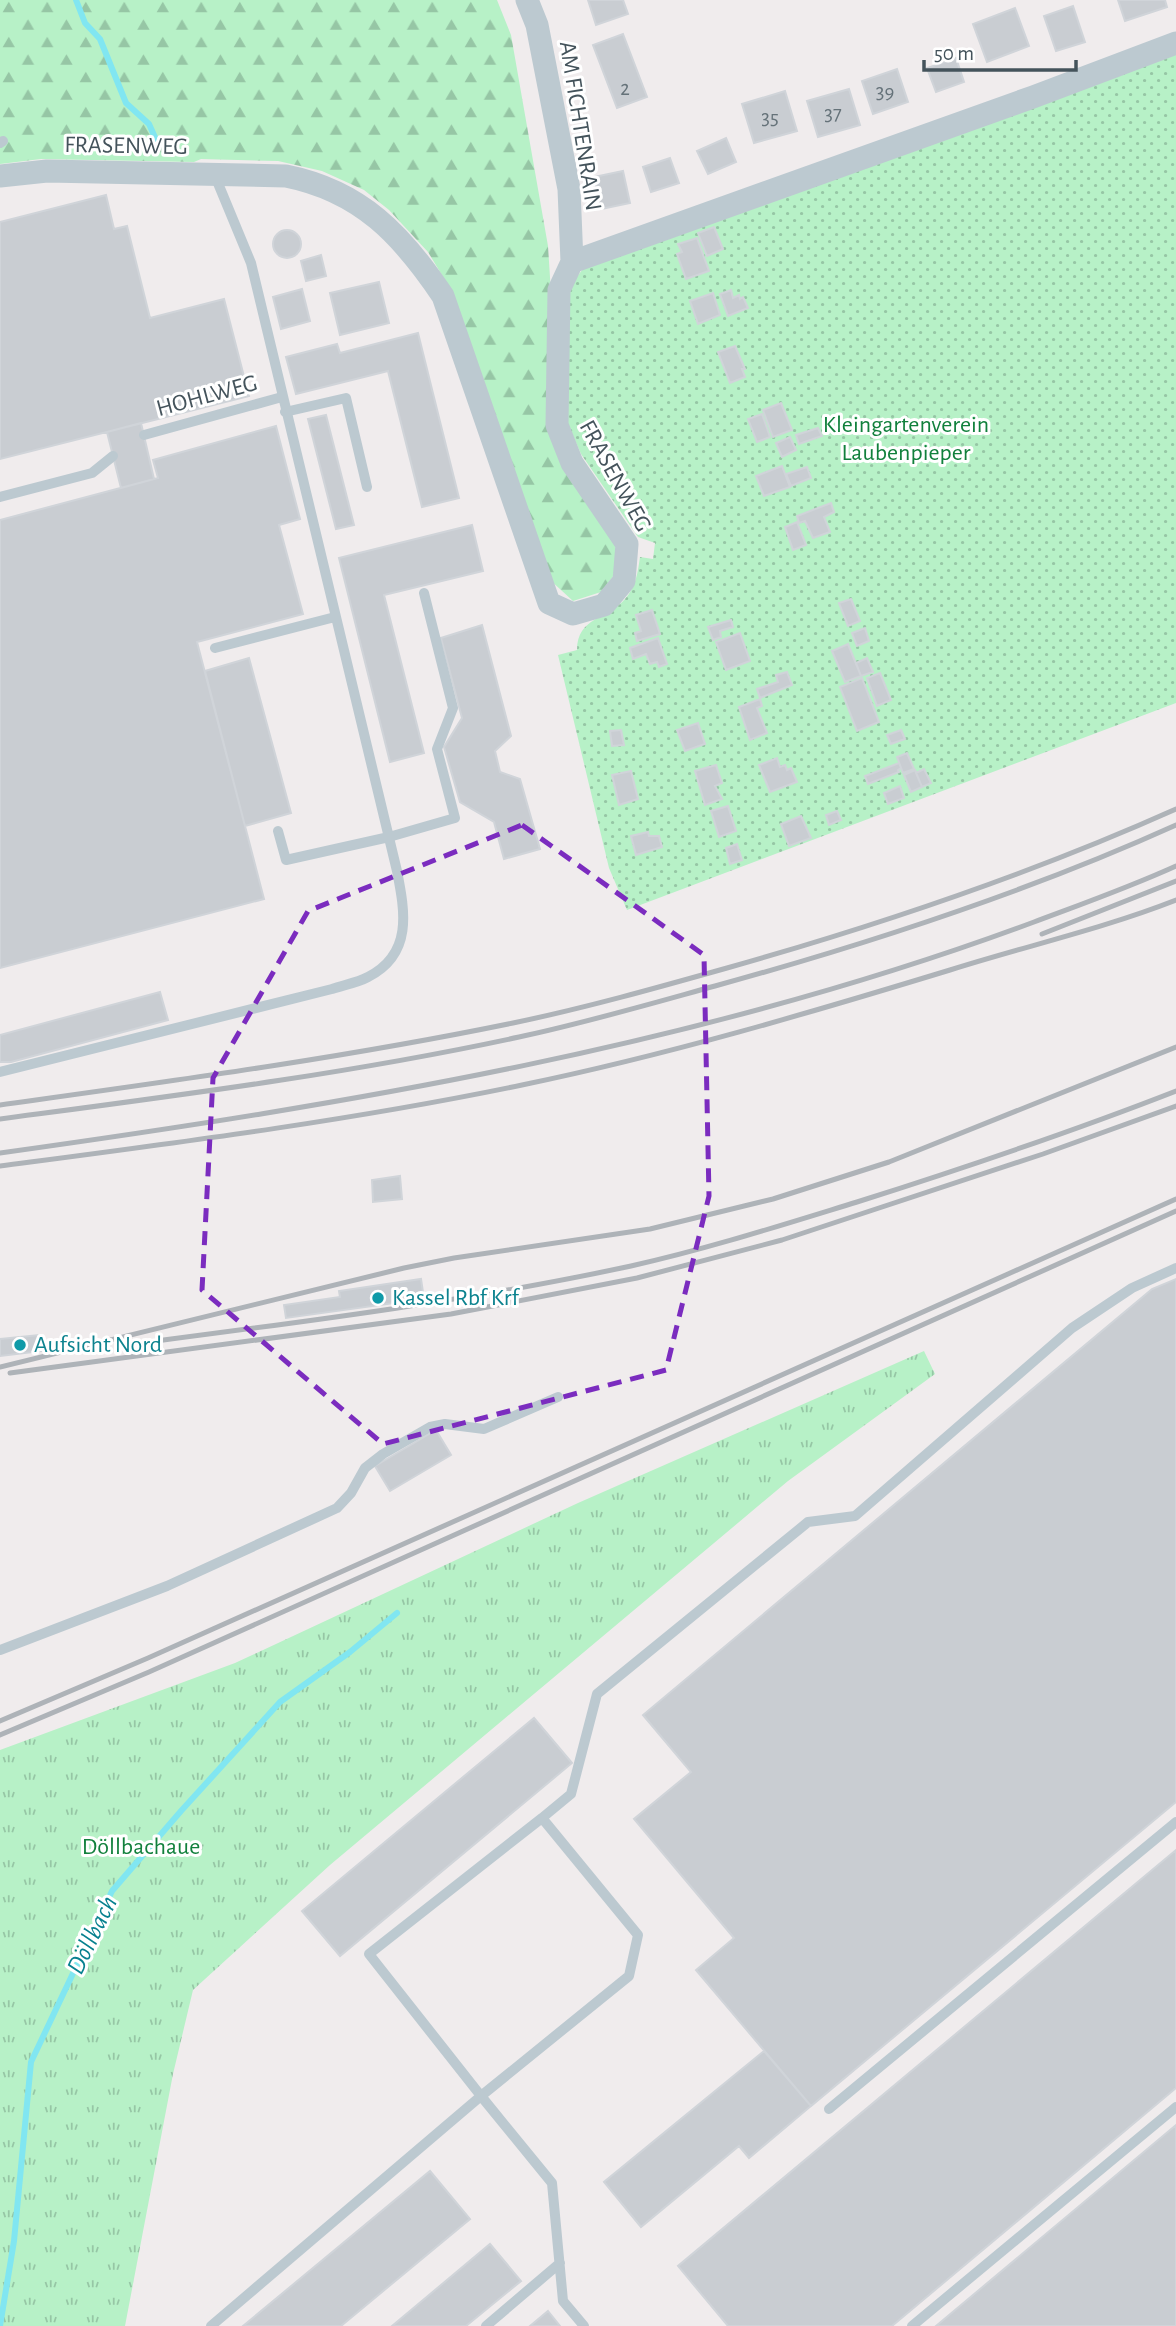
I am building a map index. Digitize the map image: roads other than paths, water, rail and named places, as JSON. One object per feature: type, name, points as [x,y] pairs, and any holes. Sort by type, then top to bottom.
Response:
[{"type":"street","name":"AM FICHTENRAIN","points":[[527,0],[537,25],[569,189],[572,262]]},
{"type":"street","points":[[572,262],[1176,43]]},
{"type":"street","name":"FRASENWEG","points":[[0,176],[47,171],[286,176],[315,182],[336,191],[376,215],[419,260],[443,296],[549,603],[573,614],[604,605],[624,581],[627,544],[572,463],[557,425],[559,290],[572,262]]},
{"type":"lane","points":[[0,1072],[332,989],[368,977],[387,964],[402,939],[405,911],[389,837],[251,264],[214,173]]},
{"type":"lane","name":"HOHLWEG","points":[[144,435],[282,397]]},
{"type":"lane","points":[[285,412],[345,398],[368,488]]},
{"type":"lane","points":[[0,497],[92,473],[113,456]]},
{"type":"lane","points":[[278,831],[286,860],[389,837],[455,818],[436,750],[453,708],[424,593]]},
{"type":"lane","points":[[215,648],[335,617]]},
{"type":"lane","points":[[584,2326],[563,2301],[552,2183],[369,1954],[571,1794],[597,1694],[808,1522],[855,1516],[1072,1328],[1132,1288],[1176,1268]]},
{"type":"lane","points":[[0,1650],[167,1586],[337,1508],[351,1493],[365,1468],[383,1454],[430,1427],[445,1424],[484,1430],[558,1397]]},
{"type":"lane","points":[[211,2326],[481,2096],[629,1976],[638,1935],[542,1818]]},
{"type":"lane","points":[[830,2109],[1176,1822]]},
{"type":"lane","points":[[912,2326],[1176,2107]]},
{"type":"lane","points":[[486,2326],[560,2263]]},
{"type":"waterway","points":[[76,0],[85,23],[100,39],[126,103],[149,124],[158,144]]},
{"type":"waterway","name":"Döllbach","points":[[0,2326],[14,2241],[31,2062],[112,1891],[280,1702],[350,1652],[397,1613]]},
{"type":"railway","points":[[0,1105],[385,1047],[513,1023],[594,1004],[898,916],[1010,877],[1176,809]]},
{"type":"railway","points":[[0,1119],[325,1073],[455,1050],[568,1026],[890,934],[1006,894],[1176,825]]},
{"type":"railway","points":[[0,1153],[262,1114],[393,1091],[653,1037],[781,1004],[908,966],[1034,922],[1176,866]]},
{"type":"railway","points":[[1042,934],[1176,881]]},
{"type":"railway","points":[[0,1166],[327,1120],[457,1098],[576,1073],[791,1017],[1092,929],[1176,900]]},
{"type":"railway","points":[[0,1367],[404,1268],[650,1229],[773,1199],[889,1162],[1176,1047]]},
{"type":"railway","points":[[125,1345],[442,1301],[631,1266],[744,1236],[897,1189],[1176,1091]]},
{"type":"railway","points":[[10,1373],[451,1314],[637,1278],[782,1240],[1043,1154],[1176,1106]]},
{"type":"railway","points":[[0,1721],[148,1658],[1176,1199]]},
{"type":"railway","points":[[0,1735],[149,1672],[1176,1211]]},
{"type":"place","name":"Kassel Rbf Krf","points":[[378,1298]]},
{"type":"place","name":"Aufsicht Nord","points":[[20,1345]]},
{"type":"park label","name":"Kleingartenverein Laubenpieper","points":[[906,439]]},
{"type":"park label","name":"Döllbachaue","points":[[141,1847]]}]
